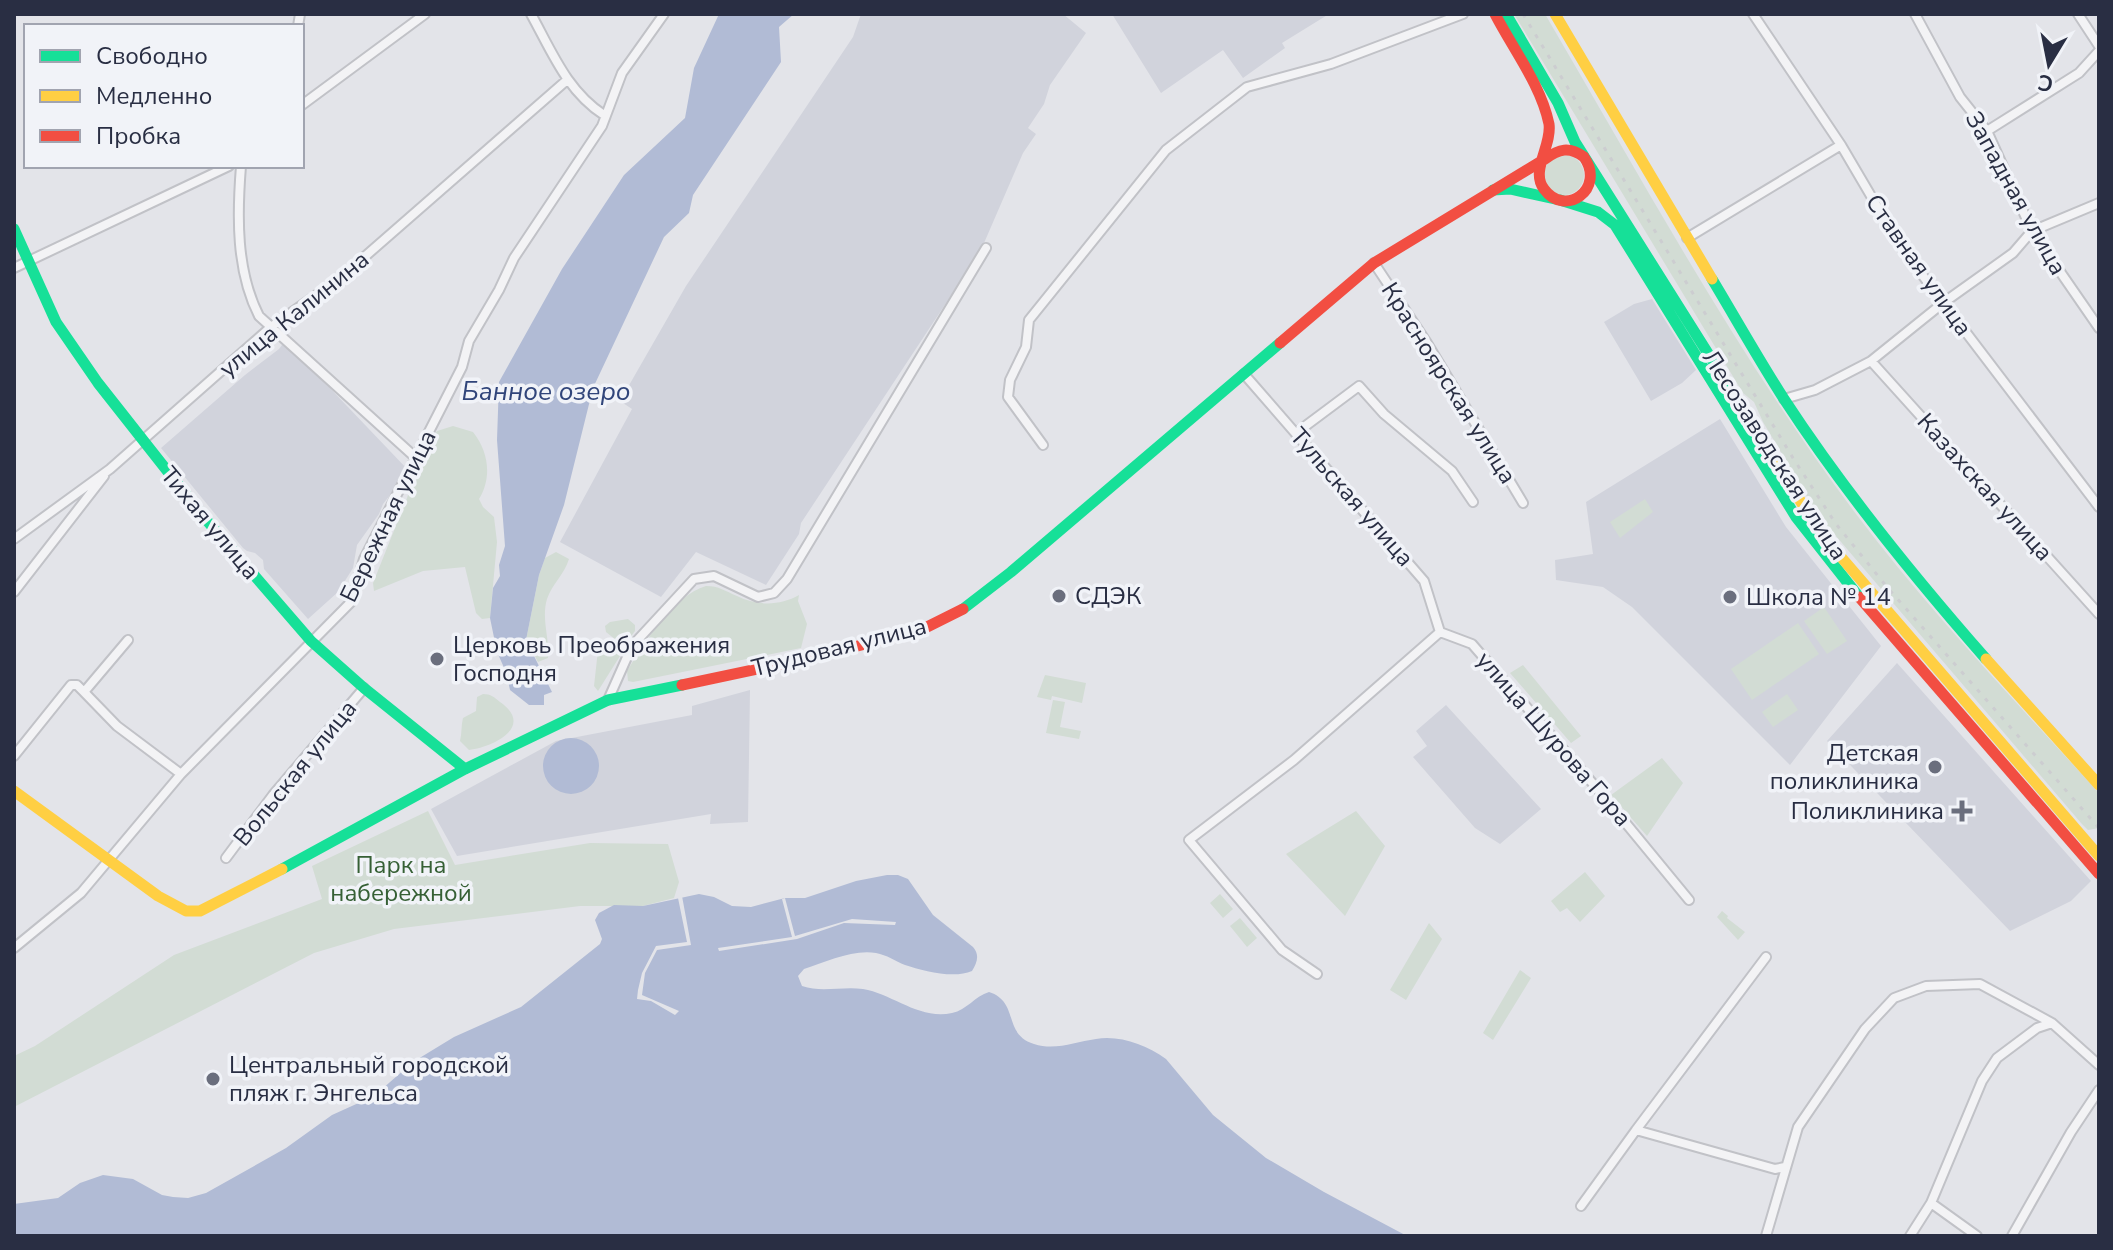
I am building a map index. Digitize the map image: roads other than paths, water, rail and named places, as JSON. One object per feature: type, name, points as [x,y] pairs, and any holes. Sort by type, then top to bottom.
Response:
[{"type":"main road","points":[[1495,14],[1548,121],[1551,138],[1540,168],[1541,184],[1546,193],[1560,200]]},
{"type":"main road","name":"Лесозаводская улица","points":[[1506,14],[1558,103],[1575,142],[1815,522],[1841,557],[2095,843],[2099,856]]},
{"type":"main road","name":"Лесозаводская улица","points":[[1555,14],[1784,399],[1862,509],[1927,592],[2099,785]]},
{"type":"main road","points":[[1493,190],[1510,189],[1571,201],[1585,192],[1592,176],[1587,160],[1578,152],[1566,149],[1554,151],[1545,159]]},
{"type":"main road","name":"Трудовая улица","points":[[110,861],[158,896],[186,911],[200,911],[293,864],[465,769],[608,700],[865,645],[921,630],[957,613],[1011,572],[1374,263],[1545,159]]},
{"type":"main road","name":"Лесозаводская улица","points":[[1560,200],[1598,212],[1615,225],[1796,517],[1831,564],[2099,874]]},
{"type":"main road","name":"Тихая улица","points":[[14,229],[56,322],[142,441],[311,641],[465,769]]},
{"type":"main road","points":[[14,791],[110,861]]},
{"type":"street","points":[[304,104],[425,14]]},
{"type":"street","points":[[531,14],[567,80],[587,104],[604,115]]},
{"type":"street","name":"Бережная улица","points":[[14,948],[81,893],[181,774],[351,602],[364,559],[462,367],[469,341],[514,258],[602,126],[622,73],[664,14]]},
{"type":"street","points":[[1043,445],[1008,397],[1010,380],[1026,347],[1029,320],[1166,150],[1247,87],[1331,64],[1463,14]]},
{"type":"street","name":"Ставная улица","points":[[1753,14],[1841,145],[1901,247],[2099,507]]},
{"type":"street","name":"Западная улица","points":[[1915,14],[1960,97],[1987,131],[2032,231],[2099,328]]},
{"type":"street","points":[[1987,131],[2079,73],[2099,48],[2078,14]]},
{"type":"street","name":"улица Калинина","points":[[14,539],[110,469],[271,327],[338,280],[567,80]]},
{"type":"street","points":[[1687,238],[1841,145]]},
{"type":"street","points":[[14,268],[225,168]]},
{"type":"street","points":[[241,168],[240,254],[259,316],[416,458]]},
{"type":"street","points":[[1784,399],[1815,390],[1871,361],[1943,303],[2013,253],[2032,231],[2099,203]]},
{"type":"street","points":[[608,700],[632,646],[694,579],[714,576],[758,597],[774,593],[787,579],[986,248]]},
{"type":"street","name":"Красноярская улица","points":[[1374,263],[1427,343],[1523,503]]},
{"type":"street","name":"Казахская улица","points":[[1871,361],[2099,614]]},
{"type":"street","name":"Тульская улица","points":[[1244,374],[1424,581],[1440,632]]},
{"type":"street","points":[[1296,433],[1359,386],[1384,414],[1452,471],[1473,502]]},
{"type":"street","points":[[14,592],[110,469]]},
{"type":"street","points":[[1317,974],[1282,950],[1189,840],[1294,760],[1440,632]]},
{"type":"street","name":"улица Шурова Гора","points":[[1440,632],[1472,644],[1689,900]]},
{"type":"street","points":[[84,692],[128,640]]},
{"type":"street","points":[[14,756],[71,685],[77,685],[117,726],[181,774]]},
{"type":"street","name":"Вольская улица","points":[[226,858],[273,795],[364,688]]},
{"type":"street","points":[[1581,1206],[1766,957]]},
{"type":"street","points":[[1766,1236],[1798,1127],[1865,1029],[1894,998],[1926,986],[1980,984],[2052,1023],[2099,1065]]},
{"type":"street","points":[[1910,1236],[1931,1203],[1982,1081],[1997,1058],[2037,1028],[2052,1023]]},
{"type":"street","points":[[2012,1236],[2071,1132],[2099,1090]]},
{"type":"street","points":[[1636,1130],[1775,1169],[1785,1167]]},
{"type":"street","points":[[1931,1203],[1977,1236]]},
{"type":"water","name":"Банное озеро","points":[[719,14],[794,14],[779,27],[781,62],[693,195],[689,213],[664,237],[593,388],[564,505],[539,575],[526,640],[552,692],[544,695],[544,705],[529,705],[510,690],[490,618],[493,588],[500,576],[499,565],[505,546],[497,440],[499,382],[562,269],[624,175],[685,118],[694,68]]},
{"type":"water","points":[[571,738],[591,746],[599,766],[591,786],[571,794],[551,786],[543,766],[551,746]]},
{"type":"water","points":[[887,875],[908,879],[933,915],[973,947],[977,959],[972,971],[956,974],[921,970],[867,952],[804,969],[798,976],[802,986],[863,989],[917,1010],[940,1014],[957,1011],[989,992],[1005,1003],[1018,1033],[1034,1044],[1057,1046],[1105,1038],[1141,1045],[1166,1059],[1213,1115],[1266,1158],[1407,1236],[14,1236],[14,1204],[58,1198],[80,1183],[103,1175],[133,1179],[162,1195],[173,1197],[188,1198],[206,1193],[286,1148],[332,1115],[374,1096],[413,1062],[454,1037],[521,1007],[600,944],[602,939],[595,920],[599,913],[614,905],[643,906],[699,894],[732,906],[751,907],[785,898],[805,898],[856,881]]},
{"type":"railway","points":[[1523,14],[1836,524],[1887,587],[2099,828]]},
{"type":"place","name":"СДЭК","points":[[1059,596]]},
{"type":"place","name":"Школа № 14","points":[[1730,597]]},
{"type":"place","name":"Церковь Преображения Господня","points":[[437,659]]},
{"type":"place","name":"Детская поликлиника","points":[[1935,767]]},
{"type":"place","name":"Поликлиника","points":[[1962,811]]},
{"type":"place","name":"Центральный городской пляж г. Энгельса","points":[[213,1079]]},
{"type":"park label","name":"Парк на набережной","points":[[401,879]]}]
